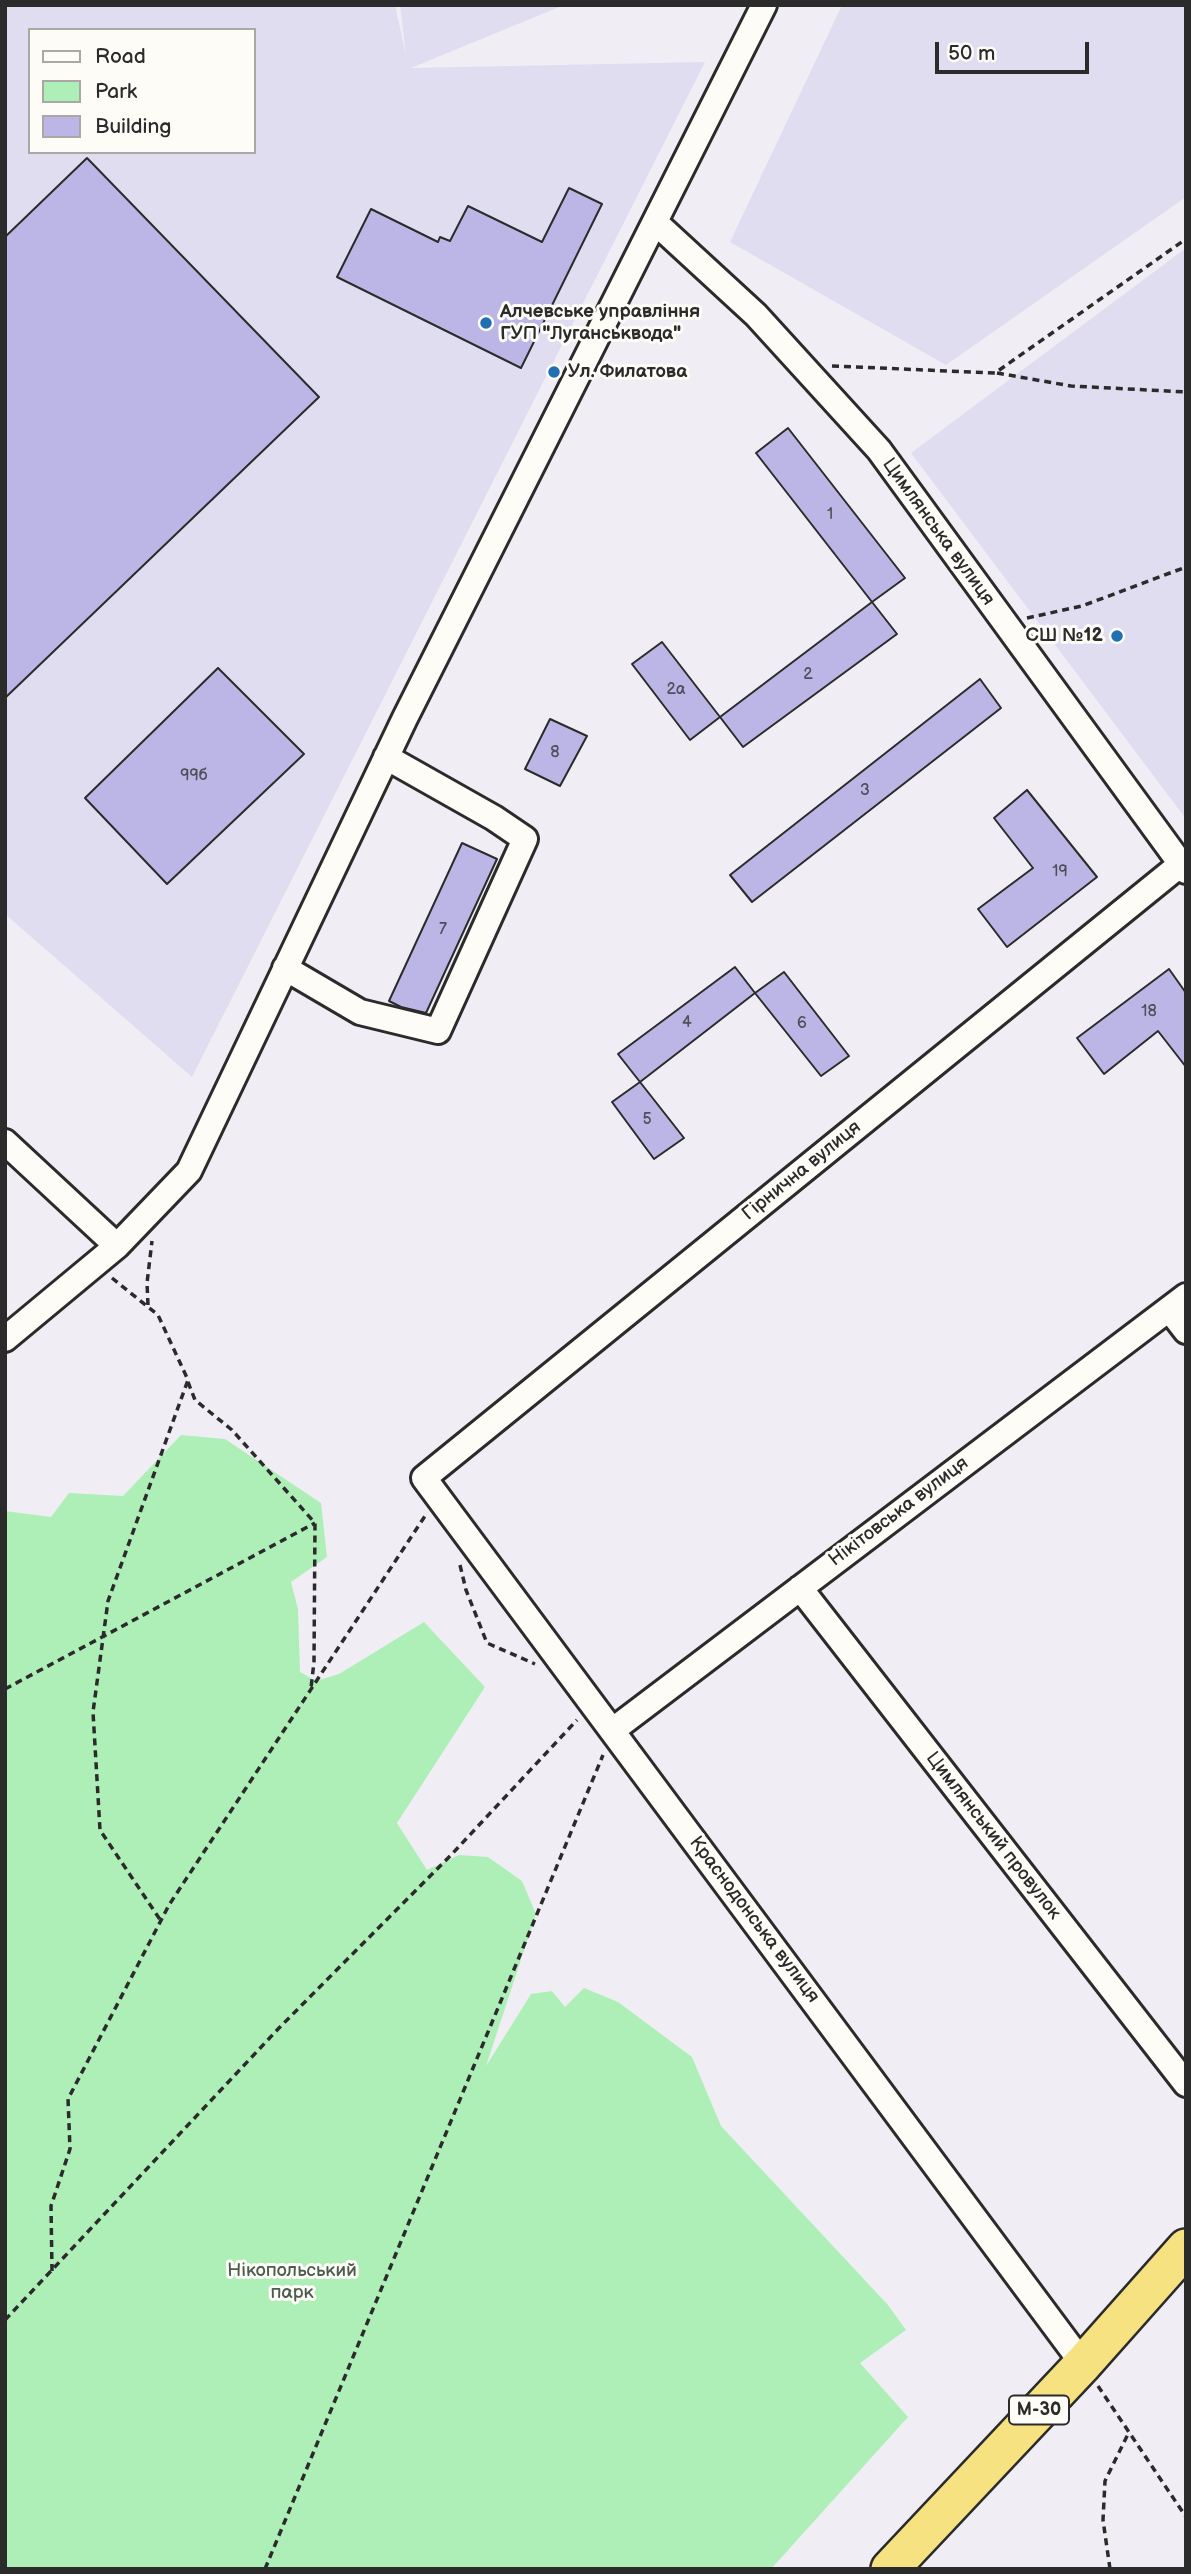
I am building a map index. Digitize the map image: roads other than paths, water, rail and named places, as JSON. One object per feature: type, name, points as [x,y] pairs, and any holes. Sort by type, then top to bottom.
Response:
[{"type":"highway","name":"М-30","points":[[890,2569],[1083,2364],[1186,2248]]},
{"type":"street","points":[[5,1339],[117,1246],[189,1171],[386,757],[764,5]]},
{"type":"street","name":"Цимлянська вулиця","points":[[656,223],[756,315],[879,450],[1183,867]]},
{"type":"street","points":[[285,968],[360,1012],[438,1031],[525,839],[494,818],[386,757]]},
{"type":"street","name":"Гірнична вулиця","points":[[431,1487],[1183,867]]},
{"type":"street","points":[[5,1142],[117,1246]]},
{"type":"street","points":[[1177,1302],[1186,1331]]},
{"type":"street","name":"Нікітовська вулиця","points":[[613,1730],[1177,1302]]},
{"type":"street","name":"Краснодонська вулиця","points":[[431,1487],[1083,2364]]},
{"type":"street","name":"Цимлянський провулок","points":[[800,1588],[1186,2084]]},
{"type":"place","name":"Алчевське управління ГУП \"Луганськвода\"","points":[[486,323]]},
{"type":"place","name":"Ул. Филатова","points":[[554,372]]},
{"type":"place","name":"СШ №12","points":[[1117,636]]},
{"type":"park label","name":"Нікопольський парк","points":[[292,2282]]}]
